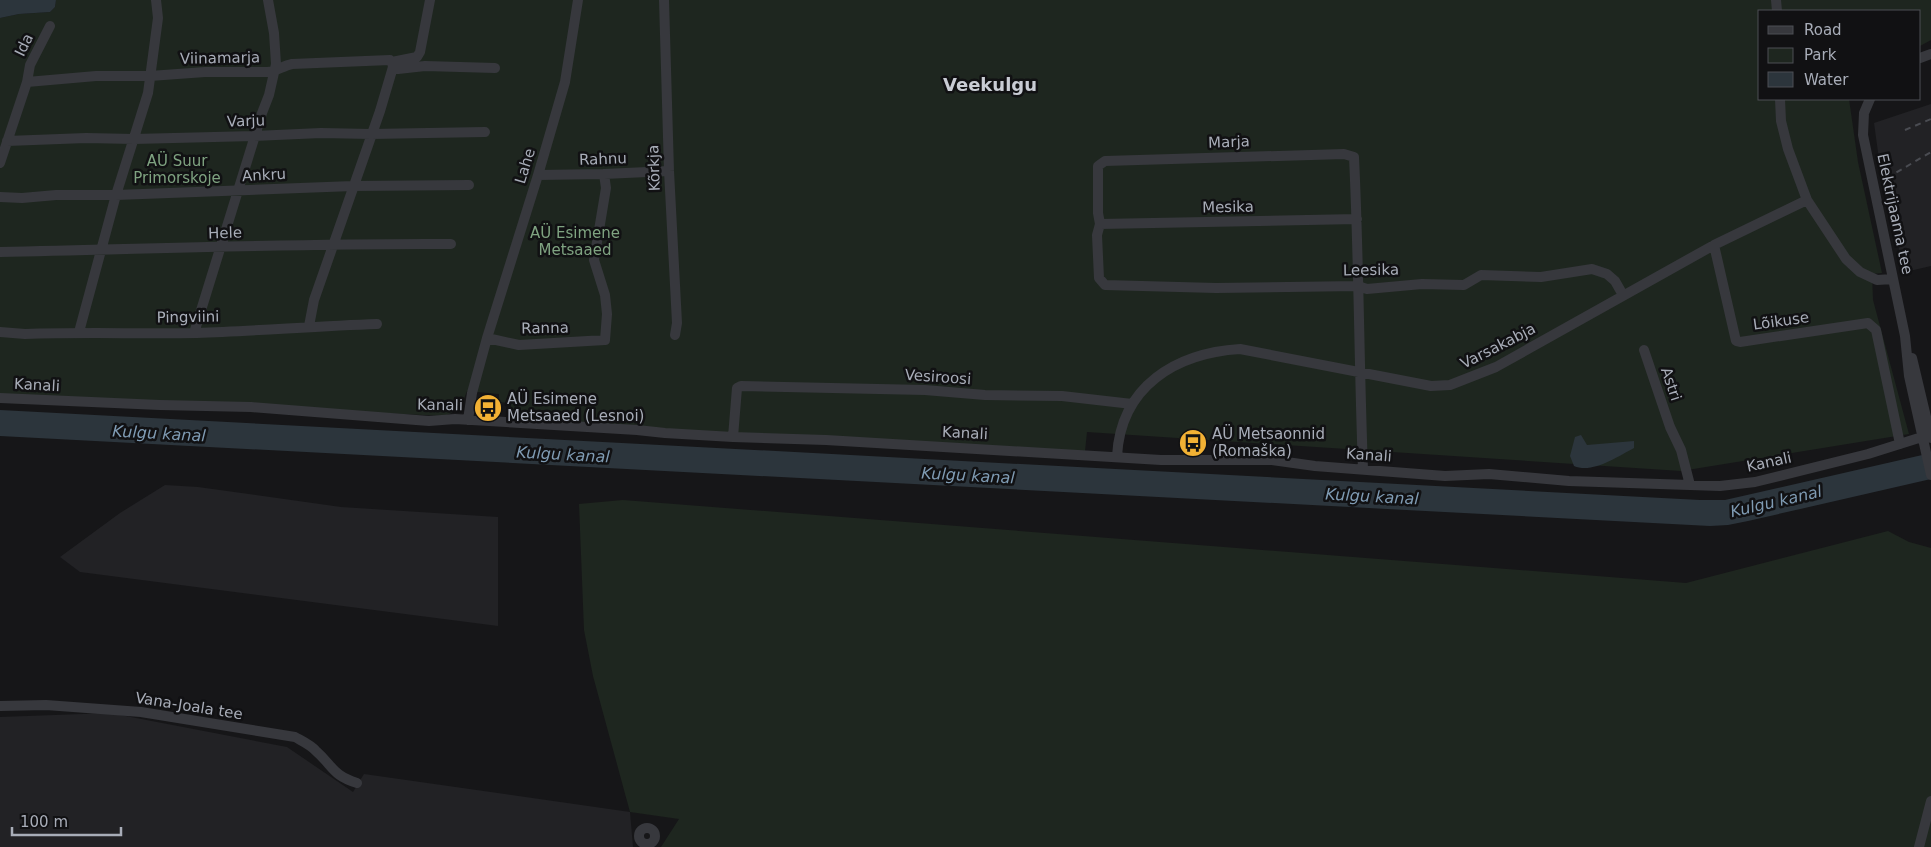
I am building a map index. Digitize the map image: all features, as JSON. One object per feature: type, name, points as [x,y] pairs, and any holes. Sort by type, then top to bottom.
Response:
[{"type":"street","points":[[80,332],[116,195],[148,93],[158,18],[156,0]]},
{"type":"street","points":[[194,333],[254,136],[269,96],[276,64],[274,33],[268,0]]},
{"type":"street","points":[[309,326],[314,300],[393,65],[418,57],[430,0]]},
{"type":"street","name":"Lahe","points":[[468,420],[472,393],[487,338],[565,82],[578,0]]},
{"type":"street","name":"Kõrkja","points":[[664,0],[669,171],[677,323],[675,335]]},
{"type":"street","name":"Ida","points":[[0,163],[27,82],[30,65],[50,26]]},
{"type":"street","name":"Viinamarja","points":[[27,82],[96,76],[150,76],[205,72],[273,72],[279,67],[292,64],[390,60],[398,69],[425,66],[495,68]]},
{"type":"street","points":[[1780,100],[1781,122],[1788,149],[1807,200],[1846,259],[1860,272],[1877,280],[1893,279]]},
{"type":"street","name":"Elektrijaama tee","points":[[1870,100],[1864,113],[1863,135],[1905,336],[1909,376],[1926,439],[1931,475]]},
{"type":"street","name":"Varju","points":[[7,141],[254,136],[321,132],[371,134],[485,132]]},
{"type":"street","name":"Marja","points":[[1100,224],[1098,213],[1098,166],[1105,161],[1344,154],[1354,157],[1357,220]]},
{"type":"street","name":"Rahnu","points":[[538,175],[669,171]]},
{"type":"street","name":"Ranna","points":[[487,338],[519,345],[605,340],[607,314],[605,295],[594,260],[606,188],[604,174]]},
{"type":"street","name":"Ankru","points":[[0,197],[22,198],[56,194],[116,195],[353,186],[469,185]]},
{"type":"street","name":"Varsakabja","points":[[1132,404],[1162,372],[1184,361],[1216,350],[1240,349],[1431,386],[1450,385],[1496,366],[1714,245],[1807,200]]},
{"type":"street","points":[[1357,220],[1363,470]]},
{"type":"street","name":"Mesika","points":[[1100,224],[1357,220]]},
{"type":"street","name":"Leesika","points":[[1100,224],[1097,235],[1099,278],[1105,285],[1216,288],[1358,286],[1367,289],[1422,284],[1464,285],[1481,275],[1541,277],[1592,269],[1607,274],[1615,282],[1623,295]]},
{"type":"street","name":"Hele","points":[[0,252],[334,244],[451,244]]},
{"type":"street","name":"Lõikuse","points":[[1714,245],[1736,340],[1740,342],[1868,324],[1876,330],[1900,444]]},
{"type":"street","name":"Pingviini","points":[[0,332],[25,334],[80,332],[194,333],[377,324]]},
{"type":"street","name":"Astri","points":[[1644,350],[1670,428],[1681,450],[1690,485]]},
{"type":"street","name":"Vesiroosi","points":[[733,437],[735,397],[737,388],[741,386],[925,390],[985,395],[1062,396],[1132,404]]},
{"type":"street","name":"Kanali","points":[[0,398],[251,407],[429,421],[468,420],[733,437],[826,440],[1161,460],[1272,460],[1363,470],[1445,476],[1489,474],[1586,482],[1720,486],[1755,482],[1926,439]]},
{"type":"street","points":[[1117,456],[1122,428],[1132,404]]},
{"type":"street","name":"Vana-Joala tee","points":[[0,706],[46,705],[141,712],[296,737],[316,750],[331,769],[345,779],[357,783]]},
{"type":"street","points":[[1919,847],[1931,801]]},
{"type":"shaded area","points":[[1931,104],[1931,266],[1905,272],[1883,188],[1874,123]]},
{"type":"shaded area","points":[[165,485],[198,487],[341,507],[498,517],[498,626],[80,572],[60,557],[120,513]]},
{"type":"shaded area","points":[[110,713],[287,747],[353,792],[364,774],[630,812],[633,847],[0,847],[0,717]]},
{"type":"green space","points":[[56,0],[1931,0],[1931,40],[1921,45],[1921,10],[1758,10],[1758,100],[1849,100],[1858,162],[1882,273],[1872,274],[1873,300],[1909,434],[1681,471],[1087,432],[1085,451],[510,420],[511,403],[499,402],[499,394],[467,391],[459,407],[444,416],[0,395],[0,18],[19,14],[50,12],[55,7]]},
{"type":"green space","points":[[623,500],[1686,583],[1888,531],[1909,542],[1931,548],[1931,847],[661,847],[679,819],[630,812],[593,676],[584,630],[579,504]]},
{"type":"water","points":[[0,0],[56,0],[55,7],[50,12],[19,14],[0,18]]},
{"type":"water","name":"Kulgu kanal","points":[[0,410],[1700,500],[1725,500],[1931,453],[1931,479],[1748,521],[1710,526],[0,436]]},
{"type":"water","points":[[1581,435],[1587,445],[1634,441],[1634,448],[1612,460],[1589,468],[1581,468],[1574,466],[1570,456],[1575,437]]},
{"type":"railway","points":[[1905,130],[1931,119]]},
{"type":"railway","points":[[1887,178],[1931,152]]},
{"type":"place","name":"AÜ Esimene Metsaaed (Lesnoi)","points":[[488,408]]},
{"type":"place","name":"AÜ Metsaonnid (Romaška)","points":[[1193,443]]},
{"type":"district","name":"Veekulgu","points":[[990,85]]},
{"type":"park label","name":"AÜ Suur Primorskoje","points":[[177,170]]},
{"type":"park label","name":"AÜ Esimene Metsaaed","points":[[575,242]]}]
